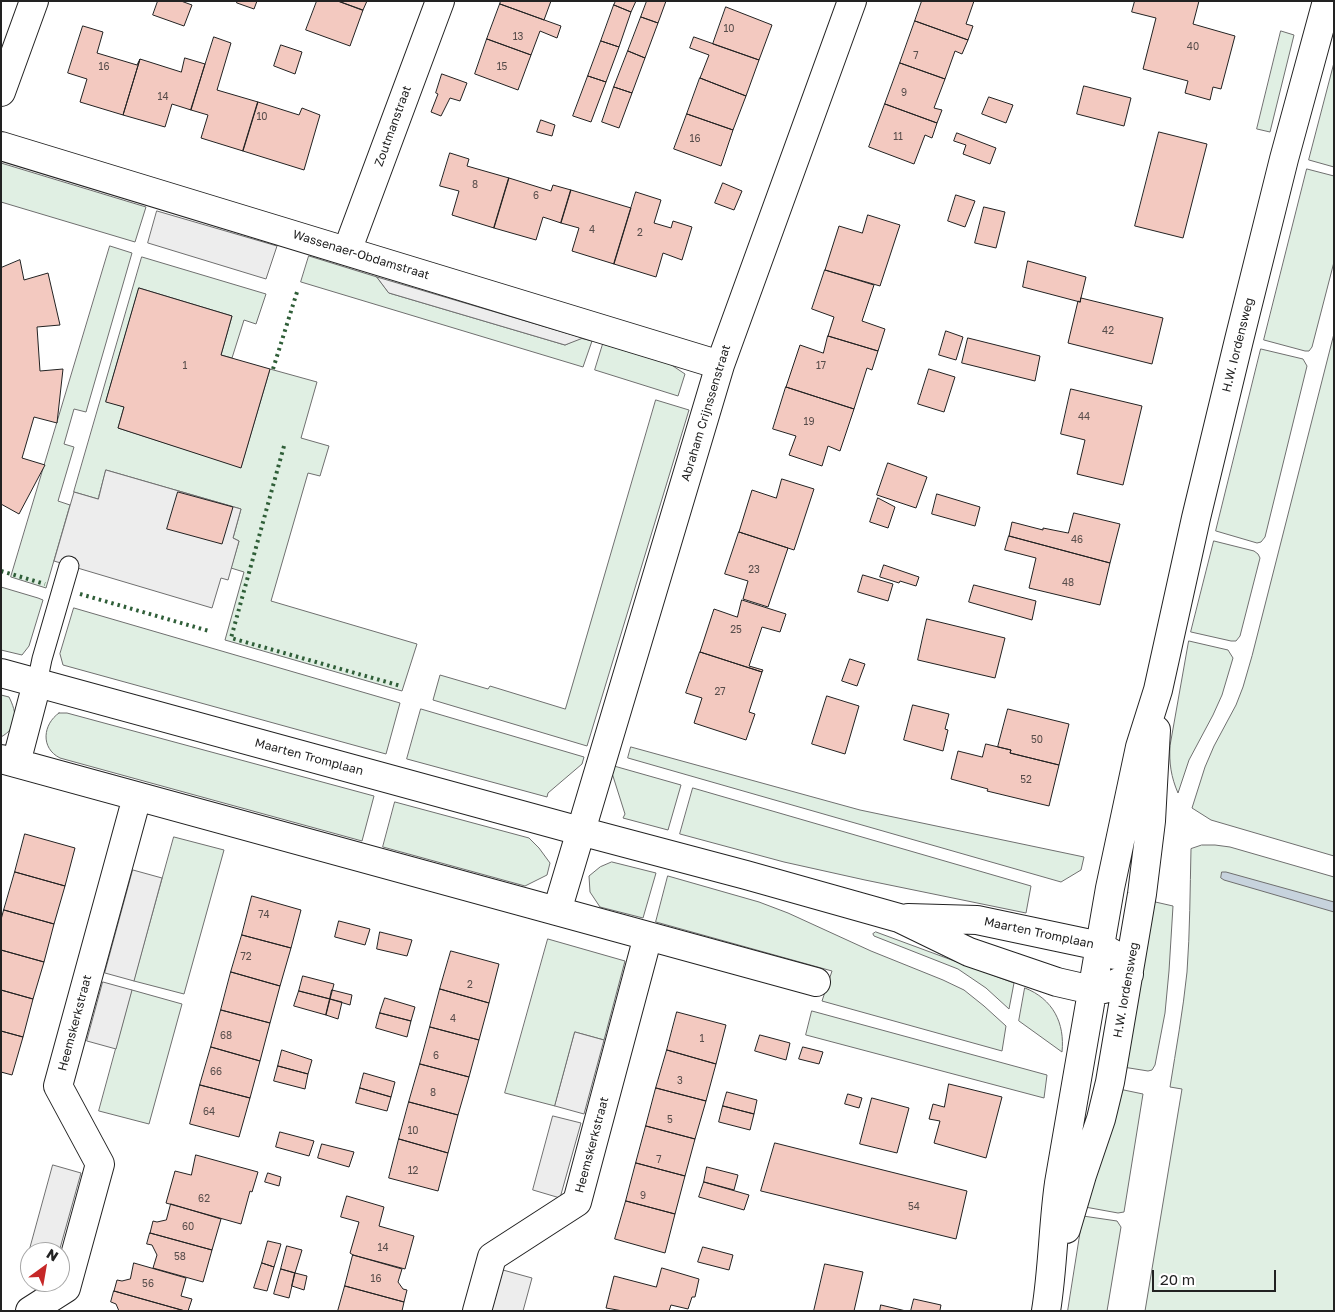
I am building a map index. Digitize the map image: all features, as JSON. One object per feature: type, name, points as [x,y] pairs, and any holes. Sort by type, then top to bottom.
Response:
[{"type":"street","points":[[1,92],[34,1]]},
{"type":"street","name":"Zoutmanstraat","points":[[347,251],[440,1]]},
{"type":"street","name":"Abraham Crijnssenstraat","points":[[580,831],[720,365],[852,1]]},
{"type":"street","name":"H.W. Iordensweg","points":[[1046,1311],[1051,1281],[1055,1207],[1059,1183],[1112,879],[1140,747],[1158,690],[1196,518],[1237,349],[1284,159],[1327,1]]},
{"type":"street","name":"Wassenaer-Obdamstraat","points":[[1,146],[720,365]]},
{"type":"street","name":"Maarten Tromplaan","points":[[1,673],[899,918],[969,952],[1057,982],[1092,990],[1104,989],[1121,981],[1129,974],[1110,951],[1100,946],[977,920],[899,918]]},
{"type":"street","points":[[37,682],[9,761],[816,982]]},
{"type":"street","name":"H.W. Iordensweg","points":[[1051,1281],[1108,1094],[1142,894],[1151,821],[1158,690]]},
{"type":"street","name":"Heemskerkstraat","points":[[30,1311],[66,1288],[100,1164],[58,1086],[137,797]]},
{"type":"street","points":[[557,911],[580,831]]},
{"type":"street","name":"Heemskerkstraat","points":[[477,1311],[492,1257],[577,1202],[648,936]]},
{"type":"lane","points":[[37,682],[69,566]]},
{"type":"green space","points":[[1281,31],[1294,35],[1270,132],[1257,129]]},
{"type":"green space","points":[[1334,63],[1334,167],[1309,160]]},
{"type":"green space","points":[[1,163],[146,207],[135,242],[1,202]]},
{"type":"green space","points":[[1307,169],[1334,176],[1334,262],[1312,347],[1309,351],[1305,351],[1264,340]]},
{"type":"green space","points":[[110,246],[132,253],[86,412],[74,409],[64,444],[74,447],[58,501],[70,505],[46,588],[11,577]]},
{"type":"green space","points":[[309,256],[377,277],[389,293],[565,345],[580,338],[592,341],[583,367],[301,282]]},
{"type":"green space","points":[[142,257],[266,294],[256,324],[244,320],[232,358],[221,355],[232,316],[139,288],[106,401],[124,407],[118,428],[241,467],[270,369],[317,382],[301,438],[329,446],[320,476],[308,473],[271,601],[417,644],[402,691],[225,640],[244,572],[231,568],[239,541],[233,538],[241,509],[106,470],[98,499],[74,492]]},
{"type":"green space","points":[[1334,334],[1334,856],[1211,820],[1192,808],[1205,767],[1243,687]]},
{"type":"green space","points":[[603,344],[670,364],[685,374],[678,396],[595,370]]},
{"type":"green space","points":[[1261,349],[1303,359],[1307,366],[1265,537],[1261,542],[1257,543],[1216,531]]},
{"type":"green space","points":[[656,400],[689,410],[587,746],[433,700],[440,675],[488,689],[490,686],[565,709]]},
{"type":"green space","points":[[1214,541],[1254,551],[1260,558],[1240,636],[1236,641],[1191,632]]},
{"type":"green space","points":[[1,587],[43,600],[29,646],[22,655],[1,650]]},
{"type":"green space","points":[[74,608],[400,703],[386,754],[63,665],[60,654]]},
{"type":"green space","points":[[1189,641],[1228,650],[1233,658],[1222,695],[1189,760],[1178,793],[1171,770],[1170,746]]},
{"type":"green space","points":[[1,695],[9,697],[14,709],[15,719],[11,729],[1,737]]},
{"type":"green space","points":[[421,709],[584,757],[582,764],[548,793],[547,797],[407,759]]},
{"type":"green space","points":[[59,713],[67,713],[374,796],[362,841],[60,758],[49,748],[46,736],[50,723]]},
{"type":"green space","points":[[631,747],[860,810],[1084,857],[1081,870],[1061,882],[628,758]]},
{"type":"green space","points":[[614,766],[681,785],[668,830],[623,818],[625,814],[612,773]]},
{"type":"green space","points":[[693,788],[1031,886],[1026,913],[784,862],[680,834]]},
{"type":"green space","points":[[395,802],[529,838],[550,863],[547,875],[525,886],[383,847]]},
{"type":"green space","points":[[174,837],[224,850],[184,994],[134,981]]},
{"type":"green space","points":[[1202,845],[1230,847],[1334,877],[1334,1311],[1145,1311],[1182,1089],[1170,1087],[1187,972],[1191,849]]},
{"type":"green space","points":[[612,862],[656,873],[643,918],[600,907],[590,892],[589,876],[600,867]]},
{"type":"green space","points":[[668,876],[759,902],[788,913],[871,951],[964,990],[1006,1026],[1002,1051],[822,1001],[832,971],[656,922]]},
{"type":"green space","points":[[1151,901],[1173,906],[1165,1013],[1155,1065],[1152,1070],[1148,1071],[1123,1067]]},
{"type":"green space","points":[[876,932],[1014,983],[1009,1009],[986,988],[958,969],[874,936],[873,934]]},
{"type":"green space","points":[[548,939],[625,961],[604,1040],[575,1032],[555,1106],[505,1093]]},
{"type":"green space","points":[[1025,988],[1043,999],[1055,1013],[1061,1031],[1062,1052],[1019,1021]]},
{"type":"green space","points":[[132,990],[182,1004],[149,1124],[99,1111]]},
{"type":"green space","points":[[812,1011],[1047,1075],[1044,1098],[806,1035]]},
{"type":"green space","points":[[1119,1089],[1143,1094],[1124,1212],[1118,1213],[1085,1207]]},
{"type":"green space","points":[[1083,1216],[1117,1221],[1121,1227],[1107,1311],[1068,1311]]},
{"type":"shaded area","points":[[157,211],[277,246],[266,279],[148,243]]},
{"type":"shaded area","points":[[377,277],[583,338],[565,345],[389,293]]},
{"type":"shaded area","points":[[106,470],[241,509],[233,538],[239,541],[228,580],[221,578],[212,608],[54,561],[74,492],[98,499]]},
{"type":"shaded area","points":[[133,870],[162,878],[134,981],[105,973]]},
{"type":"shaded area","points":[[1222,872],[1334,902],[1334,912],[1224,880],[1221,878]]},
{"type":"shaded area","points":[[103,982],[132,990],[116,1049],[87,1041]]},
{"type":"shaded area","points":[[575,1032],[604,1040],[584,1114],[555,1106]]},
{"type":"shaded area","points":[[553,1116],[581,1123],[560,1198],[533,1190]]},
{"type":"shaded area","points":[[53,1165],[81,1173],[62,1242],[32,1242]]},
{"type":"shaded area","points":[[503,1270],[532,1278],[523,1311],[492,1311]]},
{"type":"building","points":[[158,1],[181,1],[192,5],[184,26],[153,15]]},
{"type":"building","points":[[237,1],[257,1],[254,9],[237,3]]},
{"type":"building","points":[[317,1],[338,1],[363,10],[350,46],[306,30]]},
{"type":"building","points":[[338,1],[367,1],[363,10]]},
{"type":"building","points":[[501,1],[551,1],[544,20],[500,4]]},
{"type":"building","points":[[616,1],[636,1],[631,12],[614,5]]},
{"type":"building","points":[[647,1],[666,1],[658,23],[641,17]]},
{"type":"building","points":[[922,1],[974,1],[966,24],[973,26],[968,40],[915,21]]},
{"type":"building","points":[[1135,1],[1199,1],[1193,24],[1235,36],[1221,89],[1213,87],[1210,100],[1185,93],[1188,81],[1143,69],[1156,18],[1132,12]]},
{"type":"building","points":[[500,4],[561,26],[557,38],[540,31],[531,55],[487,39]]},
{"type":"building","points":[[614,5],[631,12],[619,47],[601,41]]},
{"type":"building","points":[[726,7],[772,25],[759,60],[713,44]]},
{"type":"building","points":[[641,17],[658,23],[645,58],[628,51]]},
{"type":"building","points":[[915,21],[968,40],[962,54],[955,51],[945,79],[900,63]]},
{"type":"building","points":[[83,26],[103,32],[97,53],[137,65],[140,59],[123,115],[80,102],[87,79],[68,73]]},
{"type":"building","points":[[214,37],[231,43],[217,90],[258,102],[243,151],[201,138],[208,115],[191,110]]},
{"type":"building","points":[[694,37],[759,60],[746,96],[700,78],[709,55],[690,48]]},
{"type":"building","points":[[487,39],[531,55],[518,90],[475,74]]},
{"type":"building","points":[[601,41],[619,47],[606,82],[588,76]]},
{"type":"building","points":[[281,45],[302,52],[295,74],[274,66]]},
{"type":"building","points":[[628,51],[645,58],[632,93],[614,87]]},
{"type":"building","points":[[185,58],[205,64],[191,110],[172,104],[165,127],[123,115],[140,59],[181,72]]},
{"type":"building","points":[[900,63],[945,79],[934,108],[942,110],[937,123],[885,104]]},
{"type":"building","points":[[442,74],[467,83],[460,101],[450,98],[441,116],[431,112],[438,94],[436,93]]},
{"type":"building","points":[[588,76],[606,82],[591,122],[573,116]]},
{"type":"building","points":[[700,78],[746,96],[733,130],[687,114]]},
{"type":"building","points":[[1084,86],[1131,98],[1124,126],[1077,114]]},
{"type":"building","points":[[614,87],[632,93],[619,128],[602,122]]},
{"type":"building","points":[[989,97],[1013,105],[1006,123],[982,114]]},
{"type":"building","points":[[258,102],[299,115],[302,108],[320,115],[304,170],[243,151]]},
{"type":"building","points":[[885,104],[937,123],[932,138],[925,135],[914,164],[869,147]]},
{"type":"building","points":[[687,114],[733,130],[721,166],[674,149]]},
{"type":"building","points":[[541,120],[555,125],[552,136],[537,132]]},
{"type":"building","points":[[1159,132],[1207,144],[1183,238],[1135,226]]},
{"type":"building","points":[[957,133],[996,148],[990,164],[963,154],[966,145],[954,141]]},
{"type":"building","points":[[450,153],[469,159],[467,166],[509,178],[494,228],[452,215],[459,191],[440,186]]},
{"type":"building","points":[[509,178],[551,191],[553,185],[571,190],[561,223],[543,217],[536,240],[494,228]]},
{"type":"building","points":[[723,183],[742,191],[734,210],[715,203]]},
{"type":"building","points":[[571,190],[631,208],[614,264],[572,251],[579,228],[561,223]]},
{"type":"building","points":[[636,192],[661,200],[654,223],[671,228],[673,221],[692,227],[682,260],[663,253],[656,277],[614,264]]},
{"type":"building","points":[[956,195],[975,201],[965,227],[948,221]]},
{"type":"building","points":[[984,207],[1005,212],[996,248],[975,243]]},
{"type":"building","points":[[868,215],[900,225],[880,286],[825,270],[839,226],[862,233]]},
{"type":"building","points":[[20,260],[24,280],[48,273],[60,325],[37,327],[40,371],[63,369],[57,423],[34,417],[22,458],[45,465],[19,514],[1,504],[1,268]]},
{"type":"building","points":[[1028,261],[1086,277],[1080,302],[1023,287]]},
{"type":"building","points":[[825,270],[874,285],[862,321],[885,329],[878,351],[828,336],[834,317],[812,309]]},
{"type":"building","points":[[139,288],[232,316],[221,355],[270,369],[241,468],[118,428],[124,407],[106,402]]},
{"type":"building","points":[[1081,298],[1163,318],[1152,364],[1068,343],[1078,301],[1080,302]]},
{"type":"building","points":[[946,331],[963,337],[956,360],[939,355]]},
{"type":"building","points":[[828,336],[878,351],[872,370],[867,368],[854,409],[786,387],[800,345],[823,353]]},
{"type":"building","points":[[968,338],[1040,356],[1035,381],[962,363]]},
{"type":"building","points":[[929,369],[955,377],[944,412],[918,404]]},
{"type":"building","points":[[786,387],[854,409],[840,451],[828,446],[822,466],[789,455],[796,436],[773,429]]},
{"type":"building","points":[[1071,389],[1142,406],[1123,485],[1077,474],[1085,440],[1061,434]]},
{"type":"building","points":[[888,463],[927,477],[916,508],[877,495]]},
{"type":"building","points":[[782,479],[814,489],[794,550],[739,532],[752,490],[776,498]]},
{"type":"building","points":[[178,492],[233,507],[222,544],[167,529]]},
{"type":"building","points":[[937,494],[980,507],[975,526],[932,514]]},
{"type":"building","points":[[878,498],[895,507],[888,528],[870,522]]},
{"type":"building","points":[[1074,513],[1120,524],[1110,563],[1009,536],[1012,522],[1043,530],[1043,528],[1068,533]]},
{"type":"building","points":[[739,532],[788,548],[768,607],[743,599],[748,581],[725,574]]},
{"type":"building","points":[[1009,536],[1110,563],[1100,605],[1029,588],[1036,558],[1005,550]]},
{"type":"building","points":[[884,565],[919,577],[916,586],[880,577]]},
{"type":"building","points":[[863,575],[893,584],[888,601],[858,592]]},
{"type":"building","points":[[974,585],[1036,601],[1032,620],[969,602]]},
{"type":"building","points":[[742,600],[786,614],[780,632],[762,627],[749,666],[763,670],[762,672],[700,652],[714,609],[737,617]]},
{"type":"building","points":[[927,619],[1005,638],[995,678],[918,660]]},
{"type":"building","points":[[700,652],[762,672],[749,712],[755,714],[746,740],[694,723],[702,698],[686,693]]},
{"type":"building","points":[[850,659],[865,664],[857,686],[842,681]]},
{"type":"building","points":[[827,696],[859,706],[845,754],[812,744]]},
{"type":"building","points":[[913,705],[949,714],[945,729],[948,730],[943,751],[904,740]]},
{"type":"building","points":[[1008,709],[1069,724],[1059,765],[1010,753],[1011,750],[998,747]]},
{"type":"building","points":[[986,744],[1011,750],[1010,753],[1059,765],[1049,806],[987,791],[988,789],[951,779],[958,751],[982,757]]},
{"type":"building","points":[[25,834],[75,848],[65,886],[15,872]]},
{"type":"building","points":[[15,872],[65,886],[54,924],[4,910]]},
{"type":"building","points":[[252,896],[301,910],[291,948],[242,935]]},
{"type":"building","points":[[4,910],[54,924],[44,962],[1,950],[1,920]]},
{"type":"building","points":[[339,921],[370,929],[365,945],[335,937]]},
{"type":"building","points":[[380,932],[412,940],[407,956],[377,949]]},
{"type":"building","points":[[242,935],[291,948],[280,986],[231,972]]},
{"type":"building","points":[[1,950],[44,962],[33,999],[1,990]]},
{"type":"building","points":[[451,951],[499,964],[489,1003],[440,989]]},
{"type":"building","points":[[231,972],[280,986],[270,1023],[221,1010]]},
{"type":"building","points":[[303,976],[334,984],[330,999],[299,991]]},
{"type":"building","points":[[440,989],[489,1003],[479,1040],[430,1027]]},
{"type":"building","points":[[1,990],[33,999],[23,1037],[1,1031]]},
{"type":"building","points":[[332,990],[352,995],[350,1005],[330,999]]},
{"type":"building","points":[[299,991],[330,999],[326,1015],[294,1006]]},
{"type":"building","points":[[385,998],[415,1007],[411,1021],[380,1013]]},
{"type":"building","points":[[330,999],[342,1002],[338,1019],[326,1015]]},
{"type":"building","points":[[221,1010],[270,1023],[260,1061],[211,1047]]},
{"type":"building","points":[[677,1012],[726,1025],[716,1064],[667,1050]]},
{"type":"building","points":[[380,1013],[411,1021],[407,1037],[376,1028]]},
{"type":"building","points":[[430,1027],[479,1040],[469,1077],[420,1064]]},
{"type":"building","points":[[1,1031],[23,1037],[12,1075],[1,1072]]},
{"type":"building","points":[[760,1035],[790,1043],[786,1060],[755,1051]]},
{"type":"building","points":[[211,1047],[260,1061],[250,1098],[200,1085]]},
{"type":"building","points":[[803,1047],[823,1052],[819,1064],[799,1059]]},
{"type":"building","points":[[282,1050],[312,1060],[308,1074],[278,1066]]},
{"type":"building","points":[[667,1050],[716,1064],[706,1101],[656,1088]]},
{"type":"building","points":[[420,1064],[469,1077],[458,1115],[409,1102]]},
{"type":"building","points":[[278,1066],[308,1074],[305,1089],[274,1081]]},
{"type":"building","points":[[364,1073],[395,1082],[391,1097],[360,1088]]},
{"type":"building","points":[[949,1084],[1002,1097],[986,1158],[934,1143],[940,1121],[929,1119],[933,1104],[944,1107]]},
{"type":"building","points":[[200,1085],[250,1098],[239,1137],[190,1124]]},
{"type":"building","points":[[360,1088],[391,1097],[387,1111],[356,1103]]},
{"type":"building","points":[[656,1088],[706,1101],[695,1139],[646,1126]]},
{"type":"building","points":[[727,1092],[757,1100],[754,1114],[723,1106]]},
{"type":"building","points":[[848,1094],[862,1098],[859,1108],[845,1104]]},
{"type":"building","points":[[872,1098],[909,1108],[897,1153],[860,1144]]},
{"type":"building","points":[[409,1102],[458,1115],[448,1153],[399,1139]]},
{"type":"building","points":[[723,1106],[754,1114],[750,1130],[719,1122]]},
{"type":"building","points":[[646,1126],[695,1139],[685,1176],[636,1163]]},
{"type":"building","points":[[280,1132],[314,1141],[309,1156],[276,1147]]},
{"type":"building","points":[[399,1139],[448,1153],[438,1191],[389,1178]]},
{"type":"building","points":[[775,1143],[967,1191],[956,1239],[761,1191]]},
{"type":"building","points":[[322,1144],[354,1152],[349,1167],[318,1158]]},
{"type":"building","points":[[196,1155],[258,1172],[252,1192],[250,1191],[241,1224],[166,1203],[175,1171],[191,1175]]},
{"type":"building","points":[[636,1163],[685,1176],[675,1214],[626,1201]]},
{"type":"building","points":[[707,1167],[738,1175],[734,1190],[704,1182]]},
{"type":"building","points":[[268,1173],[281,1177],[279,1186],[265,1182]]},
{"type":"building","points":[[704,1182],[749,1195],[744,1210],[699,1197]]},
{"type":"building","points":[[347,1196],[384,1207],[379,1226],[414,1236],[405,1269],[350,1253],[359,1222],[341,1217]]},
{"type":"building","points":[[626,1201],[675,1214],[665,1253],[615,1239]]},
{"type":"building","points":[[171,1204],[221,1219],[212,1250],[150,1233],[153,1221],[166,1220]]},
{"type":"building","points":[[150,1233],[212,1250],[203,1282],[153,1268],[157,1255],[152,1245],[147,1244]]},
{"type":"building","points":[[268,1241],[281,1244],[274,1267],[262,1263]]},
{"type":"building","points":[[287,1246],[302,1250],[295,1273],[281,1269]]},
{"type":"building","points":[[703,1247],[733,1255],[729,1270],[698,1262]]},
{"type":"building","points":[[353,1255],[402,1269],[398,1282],[403,1289],[407,1290],[404,1302],[345,1286]]},
{"type":"building","points":[[134,1263],[186,1278],[181,1296],[192,1299],[188,1311],[114,1291],[117,1280],[130,1279]]},
{"type":"building","points":[[262,1263],[274,1267],[267,1291],[254,1288]]},
{"type":"building","points":[[825,1264],[863,1272],[854,1311],[814,1311]]},
{"type":"building","points":[[662,1268],[699,1279],[695,1297],[692,1297],[688,1309],[671,1305],[669,1311],[623,1311],[606,1308],[614,1276],[656,1287]]},
{"type":"building","points":[[281,1269],[295,1273],[289,1298],[274,1294]]},
{"type":"building","points":[[295,1273],[307,1276],[304,1290],[292,1286]]},
{"type":"building","points":[[345,1286],[404,1302],[402,1311],[338,1311]]},
{"type":"building","points":[[114,1291],[185,1311],[119,1311],[116,1304],[111,1302]]},
{"type":"building","points":[[914,1299],[941,1305],[941,1311],[911,1311]]},
{"type":"building","points":[[881,1305],[906,1311],[880,1311]]},
{"type":"hedge","points":[[273,369],[297,292]]},
{"type":"hedge","points":[[284,446],[231,638],[401,686]]},
{"type":"hedge","points":[[1,571],[45,584]]},
{"type":"hedge","points":[[80,594],[209,631]]}]
